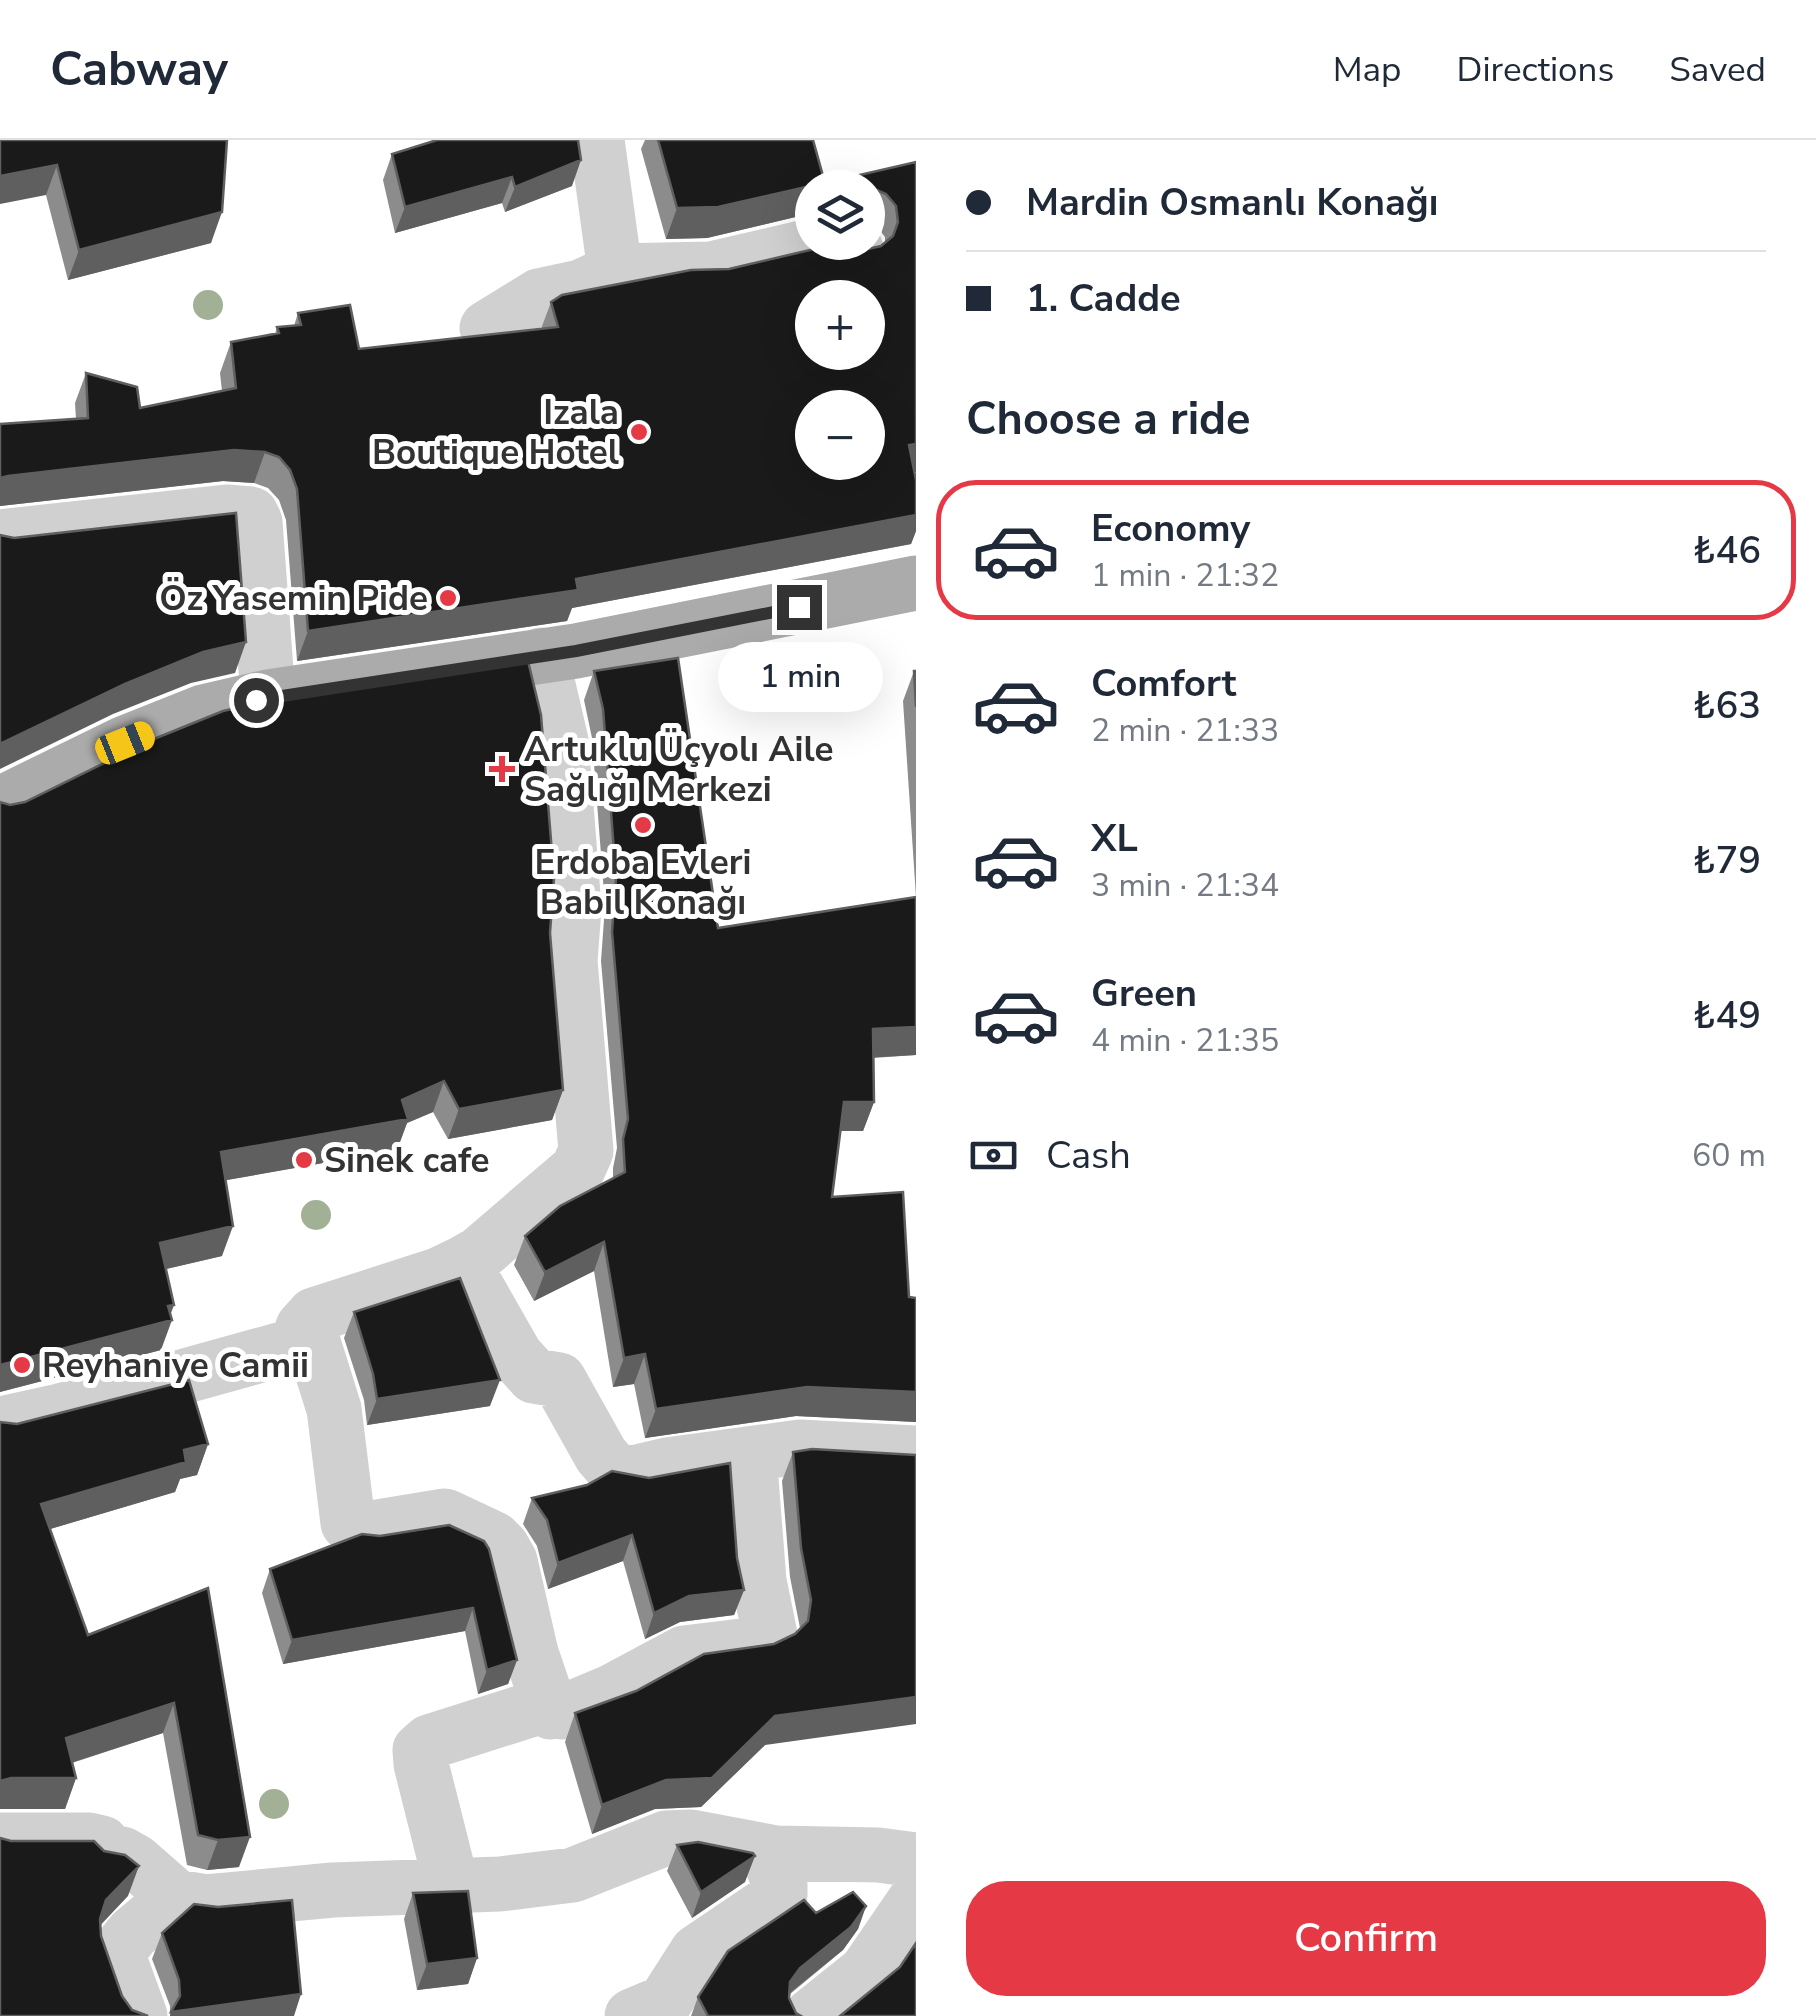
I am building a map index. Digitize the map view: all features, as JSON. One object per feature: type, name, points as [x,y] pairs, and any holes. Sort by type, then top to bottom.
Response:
[{"type":"main road","points":[[0,804],[125,743],[187,718],[268,698],[576,651],[916,583]]},
{"type":"street","points":[[597,140],[615,271]]},
{"type":"street","points":[[487,328],[539,296],[580,288],[615,271],[711,269],[795,249]]},
{"type":"street","points":[[0,537],[226,512],[252,514],[268,698]]},
{"type":"street","points":[[0,1424],[297,1344],[314,1315],[438,1275],[479,1254],[578,1168],[586,1151],[570,961],[574,908],[561,741],[541,655]]},
{"type":"street","points":[[463,1263],[516,1356],[534,1376],[560,1380],[601,1456],[614,1470],[632,1473],[667,1464],[800,1447],[916,1454]]},
{"type":"street","points":[[307,1323],[334,1408],[348,1522],[366,1529],[445,1516],[463,1522],[502,1547],[510,1561],[531,1653],[551,1712]]},
{"type":"street","points":[[452,1887],[420,1750],[429,1742],[536,1708],[563,1712],[613,1692],[684,1653],[750,1645],[770,1636],[759,1580],[749,1454]]},
{"type":"street","points":[[0,1840],[102,1843],[108,1854],[122,1854],[136,1862],[176,1897],[206,1902],[334,1890],[452,1887],[573,1874],[666,1838],[691,1837],[766,1852],[916,1860]]},
{"type":"street","points":[[632,2016],[665,2002],[697,1952],[780,1896],[780,1885],[766,1852]]},
{"type":"street","points":[[140,2016],[120,1949],[133,1932],[176,1897]]},
{"type":"street","points":[[811,2016],[866,1972],[916,1900]]},
{"type":"building","points":[[0,140],[227,140],[222,212],[79,250],[57,165],[0,176]]},
{"type":"building","points":[[437,140],[578,140],[581,160],[515,187],[512,177],[405,207],[392,154]]},
{"type":"building","points":[[658,140],[813,140],[821,170],[795,170],[795,189],[718,207],[677,208]]},
{"type":"building","points":[[916,162],[916,444],[909,445],[916,480],[916,515],[576,579],[578,590],[308,631],[297,489],[290,470],[279,457],[234,450],[0,478],[0,424],[88,418],[86,373],[137,387],[140,408],[236,388],[231,342],[279,333],[277,327],[301,325],[298,313],[350,305],[359,349],[558,327],[551,302],[562,295],[691,270],[729,269],[795,254],[795,260],[885,260],[885,243],[893,236],[898,222],[896,206],[886,194],[885,170],[881,170]]},
{"type":"building","points":[[236,513],[246,642],[203,652],[125,684],[0,744],[0,535],[14,538]]},
{"type":"building","points":[[678,658],[718,928],[916,897],[916,1027],[873,1029],[874,1102],[844,1102],[832,1197],[903,1192],[909,1297],[916,1298],[916,1392],[807,1387],[656,1409],[645,1354],[624,1358],[604,1242],[545,1272],[525,1236],[560,1206],[625,1172],[623,1139],[628,1119],[612,932],[616,877],[603,709],[594,671]]},
{"type":"building","points":[[528,661],[541,715],[554,878],[550,933],[563,1090],[459,1109],[444,1081],[402,1100],[408,1119],[221,1152],[233,1226],[160,1243],[174,1305],[168,1306],[172,1320],[0,1365],[0,802],[25,802],[149,741],[223,711],[285,697]]},
{"type":"building","points":[[460,1278],[500,1380],[377,1399],[354,1312]]},
{"type":"building","points":[[189,1380],[208,1444],[184,1450],[186,1462],[41,1504],[88,1635],[208,1588],[250,1837],[218,1840],[198,1835],[174,1703],[66,1738],[76,1778],[0,1781],[0,1422],[17,1424]]},
{"type":"building","points":[[812,1449],[916,1455],[916,1697],[775,1716],[712,1778],[666,1780],[602,1805],[575,1713],[636,1691],[704,1654],[774,1644],[795,1634],[808,1621],[811,1600],[801,1548],[793,1452]]},
{"type":"building","points":[[730,1463],[737,1558],[744,1590],[689,1596],[654,1613],[632,1535],[558,1563],[547,1520],[532,1498],[587,1485],[612,1471],[649,1478]]},
{"type":"building","points":[[449,1525],[484,1541],[489,1549],[517,1660],[487,1670],[473,1608],[292,1640],[270,1569],[362,1534],[380,1536]]},
{"type":"building","points":[[0,1838],[94,1841],[104,1851],[125,1855],[139,1866],[106,1900],[100,1919],[101,1936],[122,1996],[132,2010],[148,2016],[0,2016]]},
{"type":"building","points":[[698,1842],[755,1856],[701,1892],[677,1845]]},
{"type":"building","points":[[468,1891],[477,1958],[427,1964],[413,1893]]},
{"type":"building","points":[[853,1892],[866,1906],[851,1927],[800,1968],[790,1982],[789,1998],[801,2016],[708,2016],[698,1997],[728,1951],[804,1900],[816,1913]]},
{"type":"building","points":[[292,1900],[301,1994],[171,2012],[180,1996],[179,1980],[162,1933],[194,1904],[218,1907]]},
{"type":"building","points":[[916,1943],[916,2016],[840,2016],[900,1967]]},
{"type":"place","name":"Izala Boutique Hotel","points":[[639,432]]},
{"type":"place","name":"Öz Yasemin Pide","points":[[448,598]]},
{"type":"place","name":"Artuklu Üçyolı Aile Sağlığı Merkezi","points":[[502,769]]},
{"type":"place","name":"Erdoba Evleri Babil Konağı","points":[[643,825]]},
{"type":"place","name":"Sinek cafe","points":[[304,1160]]},
{"type":"place","name":"Reyhaniye Camii","points":[[22,1365]]},
{"type":"route","points":[[256,700],[576,651],[799,607]]}]
